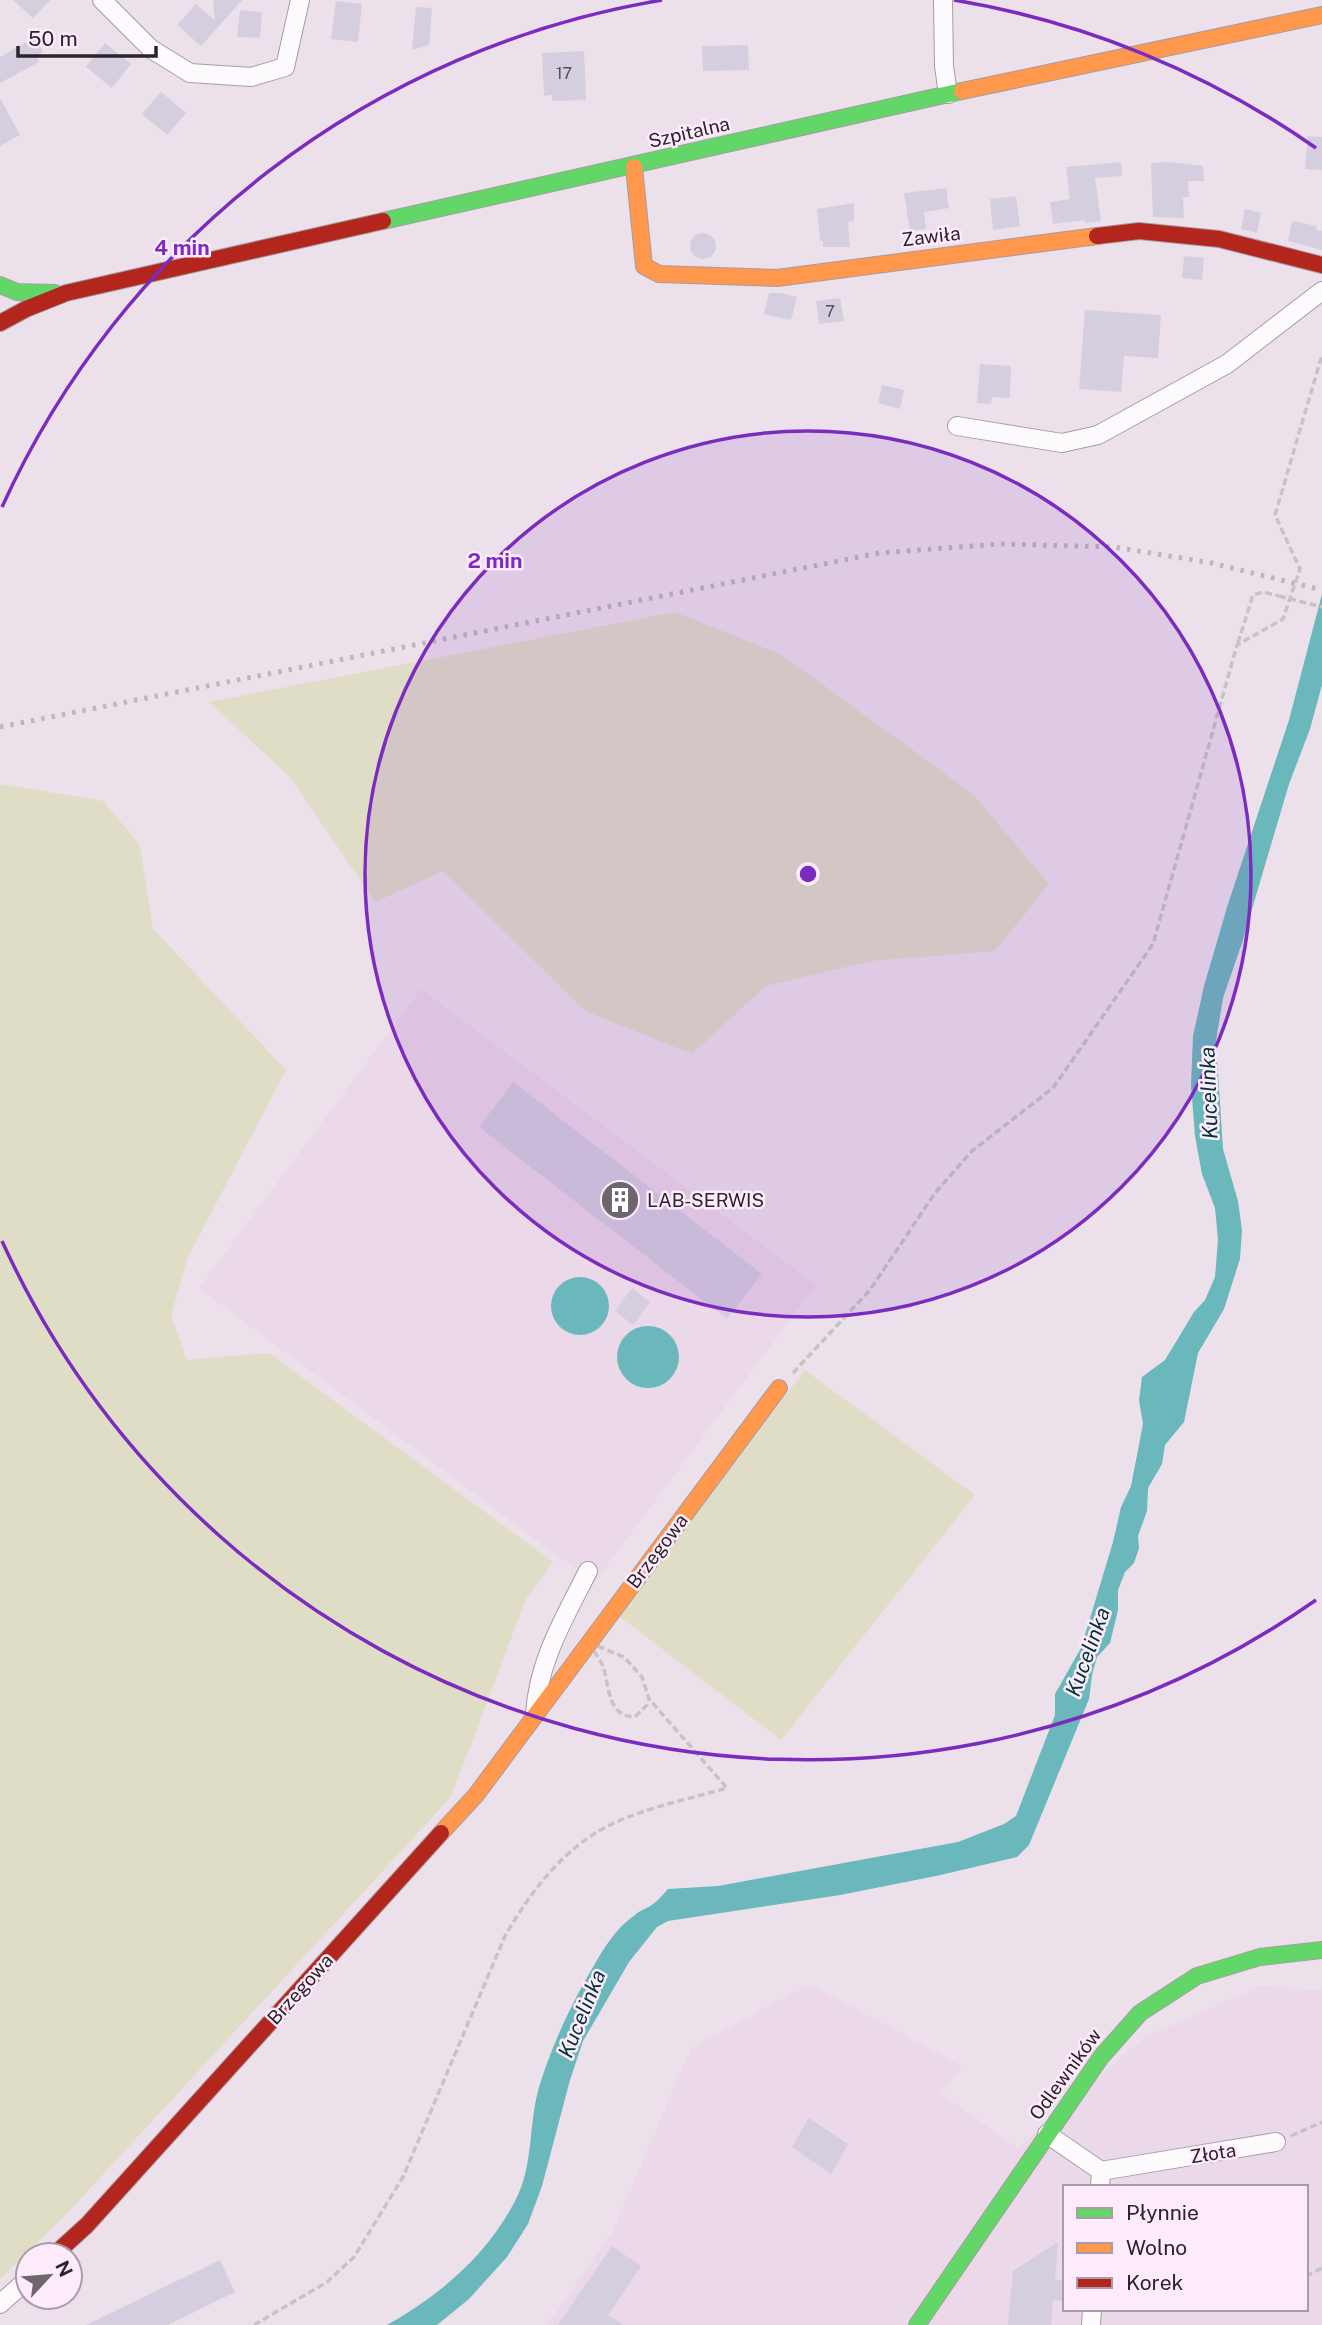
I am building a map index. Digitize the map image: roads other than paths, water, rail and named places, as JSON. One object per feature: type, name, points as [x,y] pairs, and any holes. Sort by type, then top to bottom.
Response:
[{"type":"street","points":[[102,0],[151,48],[190,73],[251,77],[285,67],[300,0]]},
{"type":"street","points":[[943,0],[944,66],[948,94]]},
{"type":"street","name":"Szpitalna","points":[[0,323],[66,293],[634,167],[948,94],[1322,15]]},
{"type":"street","name":"Zawiła","points":[[634,167],[643,267],[659,274],[777,278],[1139,232],[1219,239],[1322,265]]},
{"type":"street","name":"Szpitalna","points":[[0,285],[17,292],[66,293]]},
{"type":"street","points":[[957,426],[1062,443],[1098,435],[1227,364],[1322,291]]},
{"type":"street","name":"Brzegowa","points":[[69,2241],[87,2225],[476,1794],[779,1388]]},
{"type":"street","name":"Brzegowa","points":[[535,1714],[536,1692],[548,1650],[588,1571]]},
{"type":"street","name":"Odlewników","points":[[917,2325],[1101,2057],[1132,2021],[1152,2004],[1197,1976],[1260,1957],[1322,1950]]},
{"type":"street","points":[[1047,2134],[1101,2179]]},
{"type":"street","name":"Złota","points":[[1101,2179],[1276,2142]]},
{"type":"street","points":[[0,2304],[14,2291]]},
{"type":"water","name":"Kucelinka","points":[[1322,594],[1322,685],[1223,998],[1216,1041],[1223,1149],[1238,1201],[1242,1230],[1240,1259],[1224,1309],[1198,1353],[1184,1422],[1165,1445],[1162,1464],[1148,1488],[1147,1511],[1138,1536],[1139,1548],[1134,1563],[1125,1572],[1118,1590],[1118,1610],[1110,1643],[1097,1657],[1089,1699],[1029,1845],[1017,1857],[936,1876],[840,1895],[668,1921],[657,1927],[629,1962],[583,2041],[542,2186],[528,2224],[507,2257],[469,2299],[437,2325],[387,2325],[426,2300],[463,2270],[507,2216],[523,2182],[538,2091],[554,2044],[576,1997],[601,1954],[628,1920],[655,1902],[668,1889],[718,1886],[958,1842],[1004,1824],[1016,1816],[1055,1715],[1055,1694],[1081,1648],[1121,1507],[1131,1486],[1143,1424],[1139,1400],[1142,1377],[1165,1360],[1194,1312],[1205,1300],[1215,1277],[1218,1239],[1215,1208],[1202,1174],[1195,1136],[1191,1085],[1193,1036],[1204,986],[1228,904],[1289,720]]},
{"type":"water","points":[[574,1277],[586,1277],[601,1285],[609,1300],[609,1312],[601,1327],[586,1335],[574,1335],[559,1327],[551,1312],[551,1300],[559,1285]]},
{"type":"water","points":[[648,1326],[670,1335],[679,1357],[670,1379],[648,1388],[626,1379],[617,1357],[626,1335]]},
{"type":"railway","points":[[0,727],[879,553],[1000,544],[1114,547],[1212,563],[1322,590]]},
{"type":"place","name":"LAB-SERWIS","points":[[620,1200]]}]
